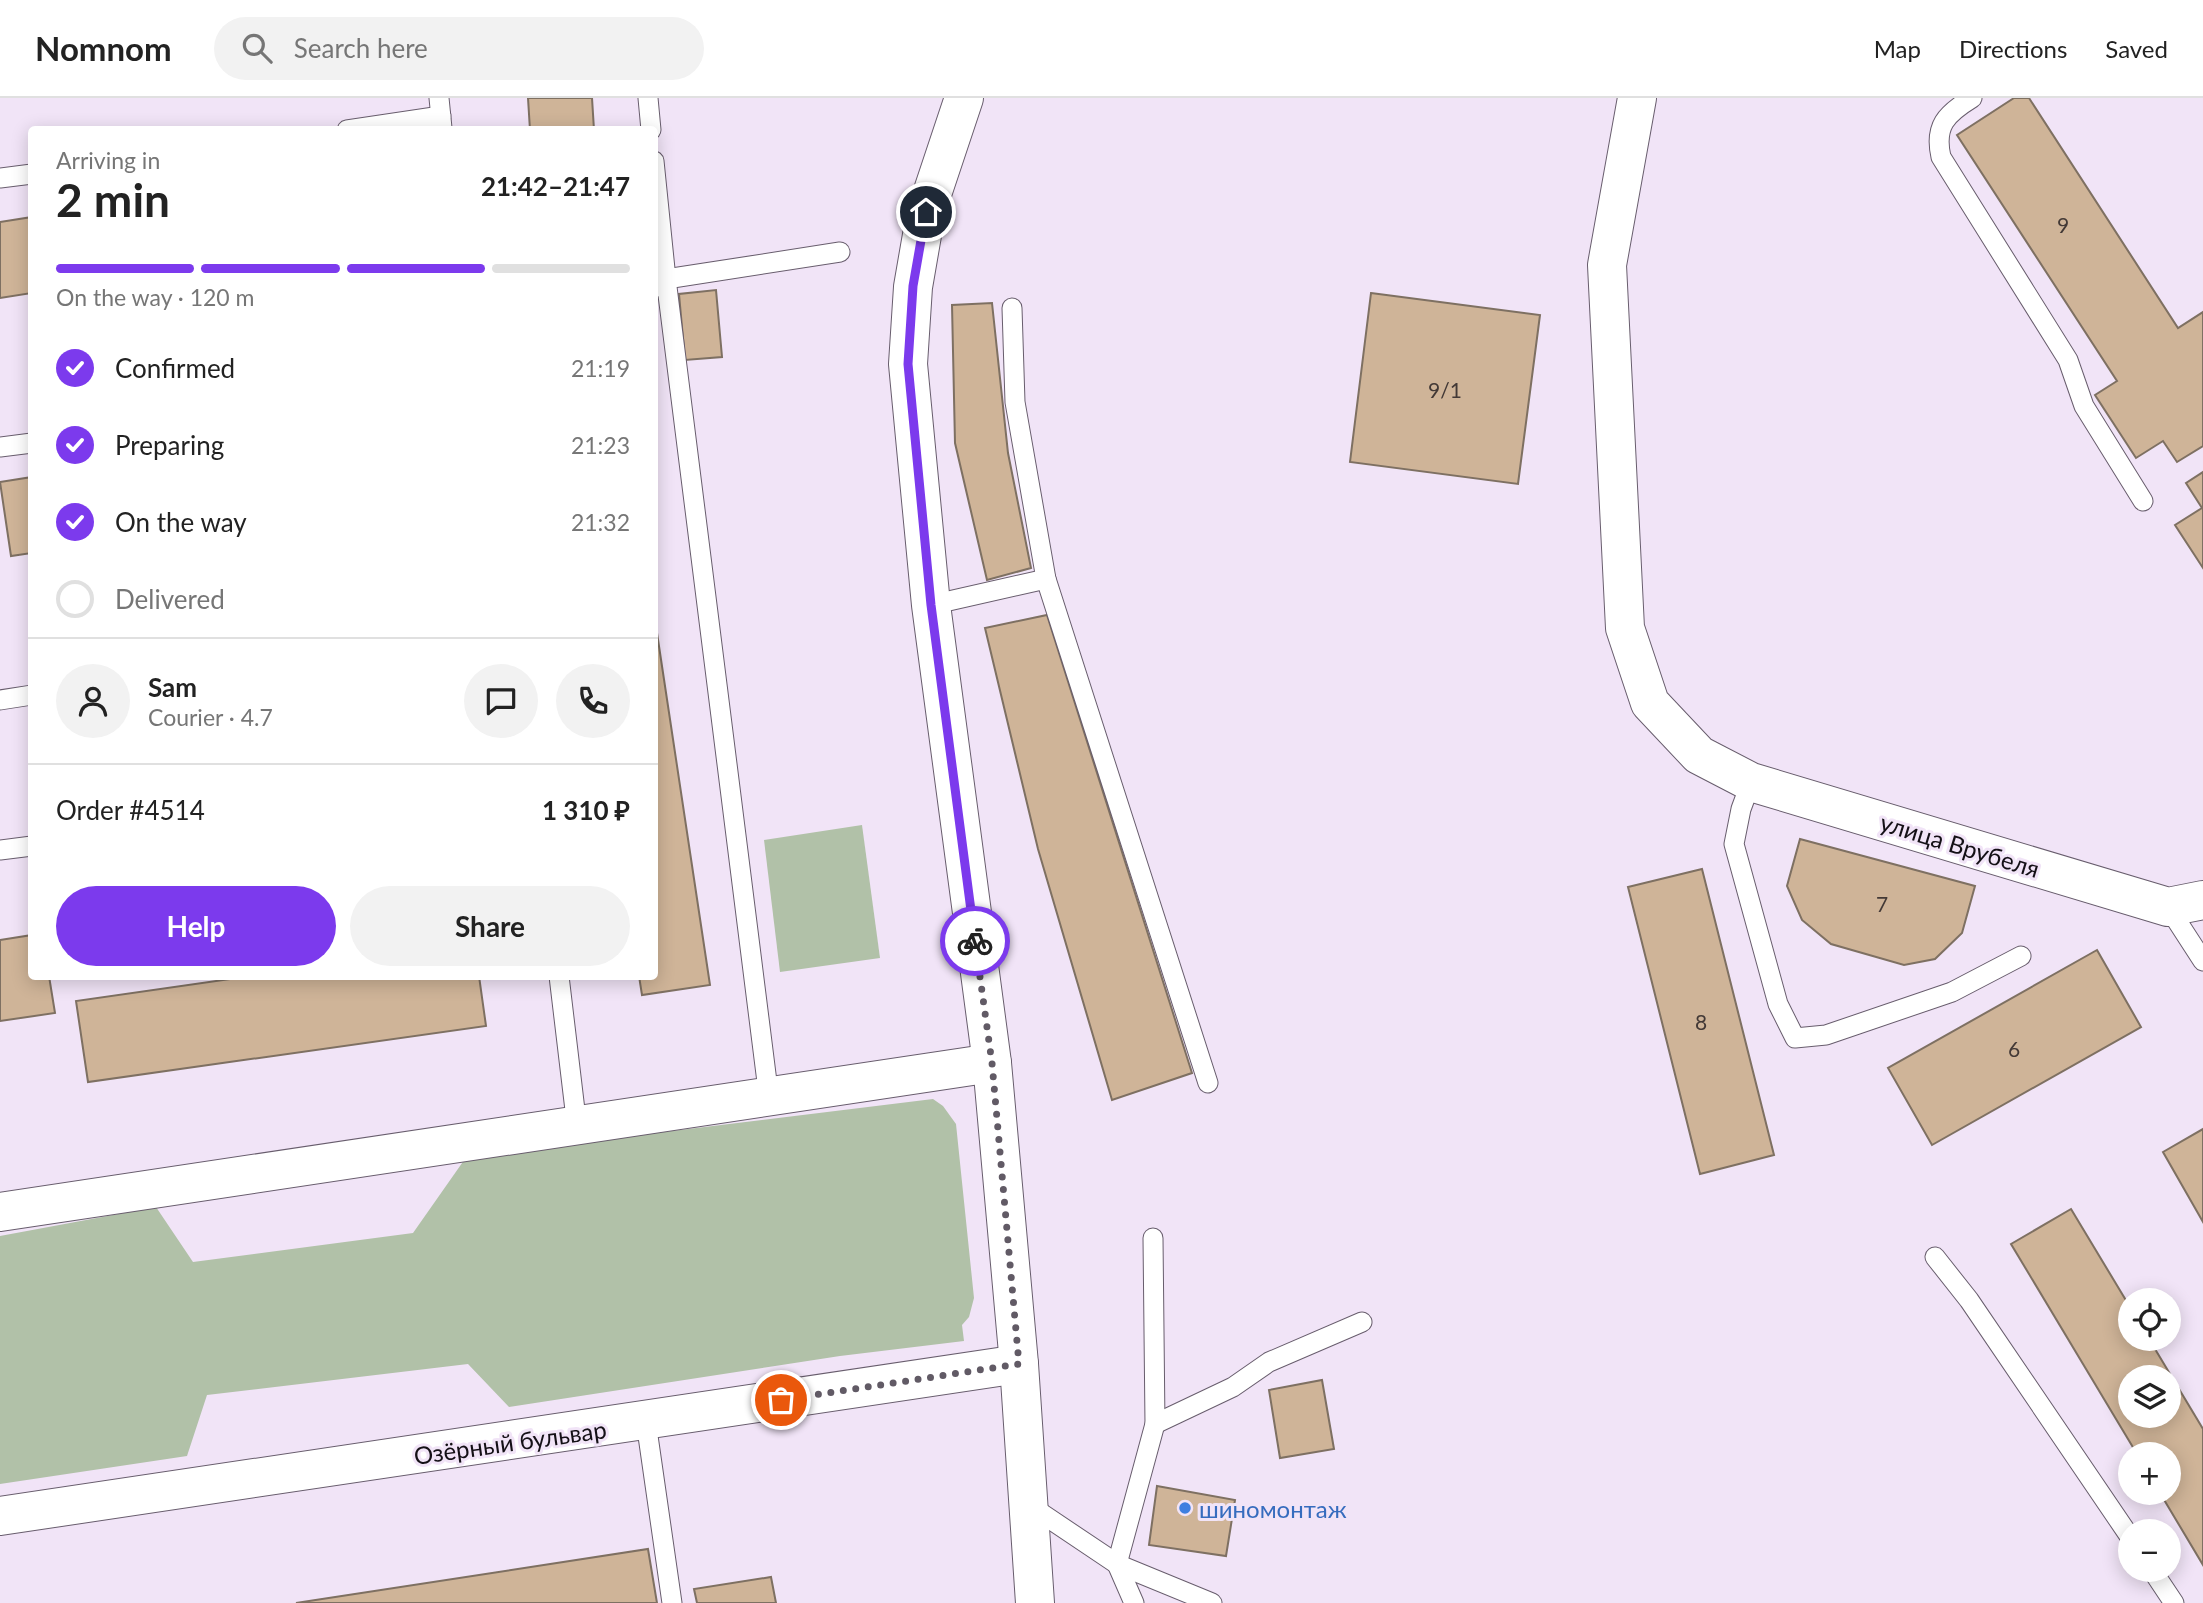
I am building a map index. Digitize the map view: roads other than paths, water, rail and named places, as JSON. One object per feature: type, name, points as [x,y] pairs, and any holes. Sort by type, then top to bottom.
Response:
[{"type":"street","points":[[964,98],[926,212],[911,312],[908,364],[931,605],[992,1063],[1019,1364],[1035,1603]]},
{"type":"street","name":"улица Врубеля","points":[[1637,98],[1607,265],[1625,628],[1650,703],[1699,755],[1751,782],[2186,904]]},
{"type":"street","points":[[0,1212],[992,1063]]},
{"type":"street","name":"Озёрный бульвар","points":[[0,1516],[646,1422],[1019,1364]]},
{"type":"lane","points":[[648,98],[651,126]]},
{"type":"lane","points":[[1972,98],[1945,118],[1937,138],[1941,157],[2068,360],[2084,406],[2143,501]]},
{"type":"lane","points":[[373,126],[441,115]]},
{"type":"lane","points":[[0,178],[28,174]]},
{"type":"lane","points":[[658,244],[660,286],[769,1098]]},
{"type":"lane","points":[[660,286],[840,252]]},
{"type":"lane","points":[[1012,308],[1015,402],[1046,579],[1208,1083]]},
{"type":"lane","points":[[0,447],[28,444]]},
{"type":"lane","points":[[931,605],[1046,579]]},
{"type":"lane","points":[[0,699],[28,696]]},
{"type":"lane","points":[[1751,782],[1741,809],[1734,844],[1778,1004],[1795,1038],[1826,1035],[1952,992],[2021,956]]},
{"type":"lane","points":[[0,850],[28,846]]},
{"type":"lane","name":"улица Врубеля","points":[[2186,904],[2200,951]]},
{"type":"lane","points":[[559,980],[577,1127]]},
{"type":"lane","points":[[1134,1603],[1117,1564],[1155,1424],[1153,1238]]},
{"type":"lane","points":[[1935,1257],[1969,1300],[2118,1519]]},
{"type":"lane","points":[[1155,1424],[1233,1387],[1269,1362],[1362,1322]]},
{"type":"lane","points":[[646,1422],[672,1603]]},
{"type":"lane","points":[[1028,1504],[1117,1564],[1212,1603]]},
{"type":"lane","points":[[2160,1582],[2175,1603]]},
{"type":"place","name":"шиномонтаж","points":[[1185,1508]]}]
